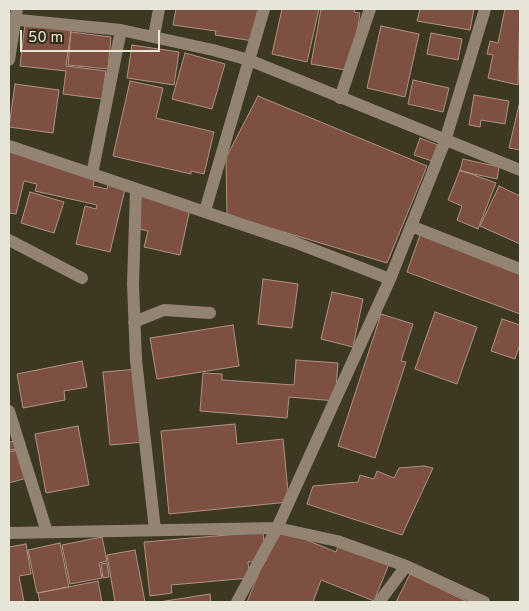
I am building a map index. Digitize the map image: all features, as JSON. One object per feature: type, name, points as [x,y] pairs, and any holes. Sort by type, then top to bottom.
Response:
[{"type":"street","points":[[154,36],[159,9]]},
{"type":"street","points":[[205,211],[264,9]]},
{"type":"street","points":[[340,98],[370,9]]},
{"type":"street","points":[[237,602],[278,528],[390,278],[445,141],[485,9]]},
{"type":"street","points":[[9,60],[14,16],[154,36],[249,60],[520,170]]},
{"type":"street","points":[[92,174],[121,30]]},
{"type":"street","points":[[9,146],[205,211],[390,278]]},
{"type":"street","points":[[136,189],[132,284],[136,360],[155,530]]},
{"type":"street","points":[[411,226],[520,269]]},
{"type":"street","points":[[9,240],[82,278]]},
{"type":"street","points":[[134,322],[164,310],[210,313]]},
{"type":"street","points":[[9,411],[47,532]]},
{"type":"street","points":[[9,533],[278,528],[337,541],[406,566],[484,602]]},
{"type":"street","points":[[379,602],[406,566]]},
{"type":"building","points":[[176,9],[258,9],[253,41],[215,35],[216,31],[173,25]]},
{"type":"building","points":[[282,9],[319,9],[307,62],[272,54]]},
{"type":"building","points":[[321,9],[355,9],[354,12],[360,13],[351,71],[311,64]]},
{"type":"building","points":[[420,9],[474,9],[470,30],[417,21]]},
{"type":"building","points":[[505,9],[520,9],[518,85],[488,78],[493,55],[487,54],[490,41],[498,43]]},
{"type":"building","points":[[25,24],[71,30],[66,66],[106,71],[102,99],[63,94],[66,71],[20,66]]},
{"type":"building","points":[[381,26],[419,34],[405,97],[367,88]]},
{"type":"building","points":[[71,32],[111,37],[108,69],[68,65]]},
{"type":"building","points":[[431,33],[462,39],[458,60],[427,54]]},
{"type":"building","points":[[132,45],[179,52],[174,85],[127,78]]},
{"type":"building","points":[[185,53],[225,64],[212,109],[172,99]]},
{"type":"building","points":[[413,80],[449,88],[443,112],[408,104]]},
{"type":"building","points":[[130,81],[163,88],[156,118],[214,132],[204,174],[191,171],[191,174],[113,156]]},
{"type":"building","points":[[15,84],[59,90],[53,133],[9,127]]},
{"type":"building","points":[[474,95],[509,101],[505,124],[481,120],[480,127],[469,125]]},
{"type":"building","points":[[258,96],[427,166],[387,263],[227,215],[226,158]]},
{"type":"building","points":[[520,105],[520,150],[509,148]]},
{"type":"building","points":[[420,138],[438,145],[432,161],[414,155]]},
{"type":"building","points":[[9,149],[97,170],[93,186],[107,189],[109,181],[126,185],[110,252],[76,244],[85,206],[96,209],[97,205],[35,191],[37,184],[24,181],[16,214],[9,213]]},
{"type":"building","points":[[463,159],[499,167],[497,179],[460,171]]},
{"type":"building","points":[[460,170],[496,183],[478,229],[457,220],[462,206],[448,200]]},
{"type":"building","points":[[499,186],[520,196],[520,244],[480,226]]},
{"type":"building","points":[[30,192],[64,202],[54,233],[21,223]]},
{"type":"building","points":[[137,192],[191,204],[180,255],[144,247],[148,231],[130,227]]},
{"type":"building","points":[[420,235],[520,273],[520,314],[407,272]]},
{"type":"building","points":[[263,279],[298,284],[292,328],[258,324]]},
{"type":"building","points":[[332,292],[363,299],[353,347],[321,339]]},
{"type":"building","points":[[435,312],[477,327],[457,384],[415,369]]},
{"type":"building","points":[[381,314],[413,324],[401,361],[406,362],[375,458],[338,446]]},
{"type":"building","points":[[502,319],[520,325],[520,344],[515,359],[491,351]]},
{"type":"building","points":[[233,325],[239,366],[157,379],[150,338]]},
{"type":"building","points":[[296,360],[338,363],[335,401],[289,397],[287,418],[200,411],[203,373],[222,374],[222,380],[294,385]]},
{"type":"building","points":[[82,361],[87,387],[64,391],[65,400],[23,408],[17,374]]},
{"type":"building","points":[[139,369],[145,442],[110,445],[103,372]]},
{"type":"building","points":[[235,424],[237,444],[283,439],[289,502],[169,514],[161,431]]},
{"type":"building","points":[[78,426],[89,485],[46,493],[35,434]]},
{"type":"building","points":[[15,441],[17,449],[9,450],[9,442]]},
{"type":"building","points":[[20,449],[27,478],[9,483],[9,452]]},
{"type":"building","points":[[424,466],[433,468],[402,535],[307,504],[313,486],[358,482],[360,475],[374,479],[377,471],[394,478],[399,468]]},
{"type":"building","points":[[277,528],[336,552],[339,544],[389,564],[374,601],[321,580],[313,602],[247,602]]},
{"type":"building","points":[[263,532],[266,561],[248,562],[250,578],[171,585],[172,593],[150,596],[144,542]]},
{"type":"building","points":[[102,537],[107,561],[99,563],[102,578],[70,584],[62,545]]},
{"type":"building","points":[[60,543],[69,587],[37,593],[28,550]]},
{"type":"building","points":[[26,544],[31,574],[19,576],[24,602],[9,602],[9,547]]},
{"type":"building","points":[[135,550],[145,602],[115,602],[107,555]]},
{"type":"building","points":[[107,563],[109,577],[103,578],[101,564]]},
{"type":"building","points":[[410,574],[468,602],[396,602]]},
{"type":"building","points":[[98,581],[102,602],[40,602],[38,593]]},
{"type":"building","points":[[210,594],[211,602],[159,602]]}]
